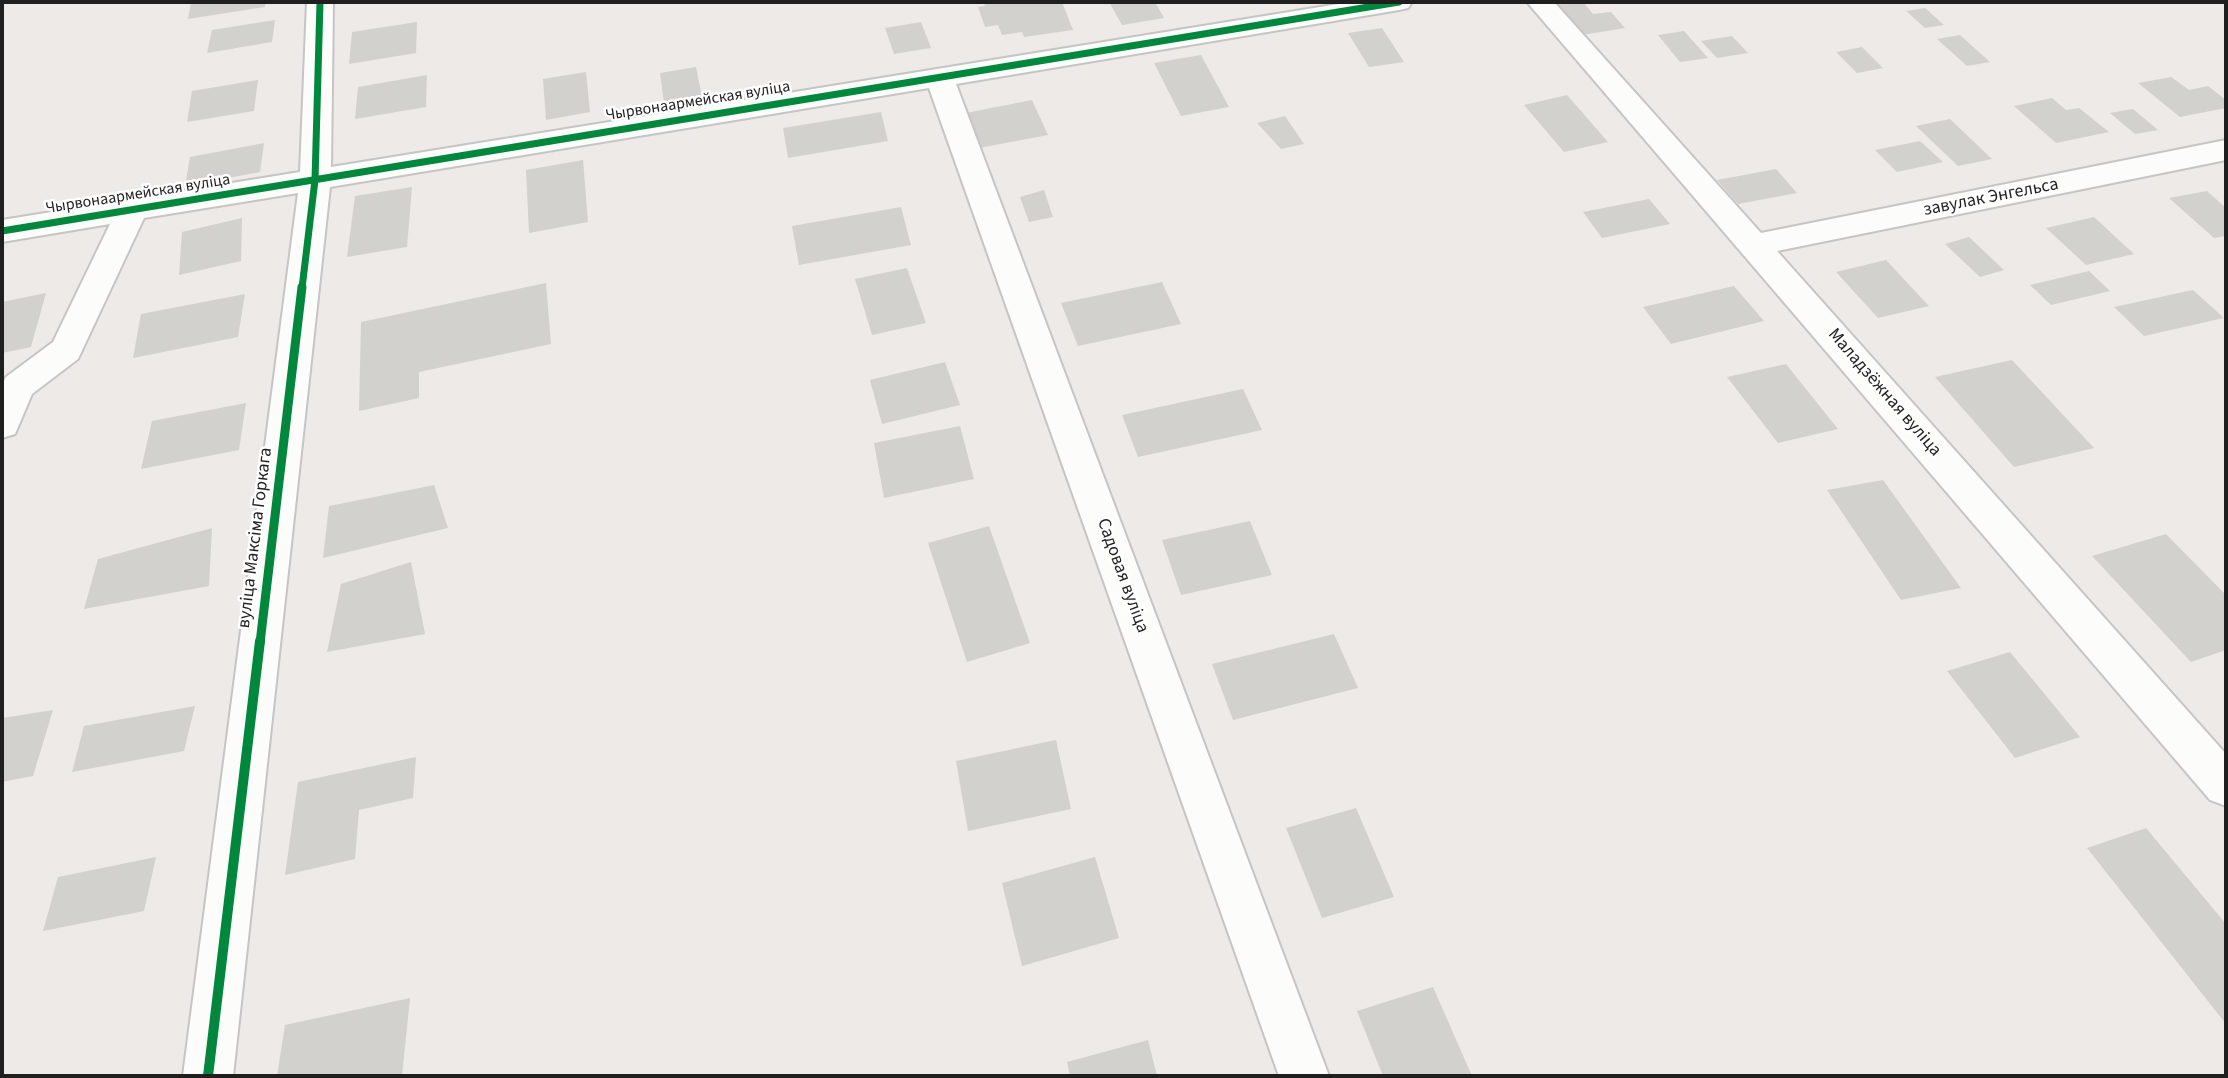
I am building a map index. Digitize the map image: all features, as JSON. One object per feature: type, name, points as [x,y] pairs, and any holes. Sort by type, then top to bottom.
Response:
[{"type":"street","name":"вуліца Максіма Горкага","points":[[208,1076],[315,180],[320,2]]},
{"type":"street","name":"Чырвонаармейская вуліца","points":[[2,231],[1399,2]]},
{"type":"street","name":"Маладзёжная вуліца","points":[[1540,2],[2226,786]]},
{"type":"street","name":"Садовая вуліца","points":[[939,76],[1304,1076]]},
{"type":"street","name":"завулак Энгельса","points":[[1755,245],[2226,150]]},
{"type":"street","points":[[2,424],[18,386],[66,350],[132,210]]},
{"type":"building","points":[[191,2],[266,2],[265,7],[188,19]]},
{"type":"building","points":[[983,2],[1062,2],[1073,30],[1024,37],[1022,32],[1002,35],[998,25],[985,27],[978,7],[985,6]]},
{"type":"building","points":[[1109,2],[1155,2],[1164,18],[1122,25]]},
{"type":"building","points":[[1549,2],[1583,2],[1593,14],[1611,12],[1625,28],[1576,36]]},
{"type":"building","points":[[1925,8],[1944,25],[1925,28],[1906,11]]},
{"type":"building","points":[[275,20],[272,42],[207,53],[212,30]]},
{"type":"building","points":[[417,22],[416,53],[349,64],[352,32]]},
{"type":"building","points":[[921,22],[931,48],[894,54],[885,28]]},
{"type":"building","points":[[1382,28],[1404,62],[1369,67],[1348,33]]},
{"type":"building","points":[[1684,31],[1708,58],[1680,62],[1658,35]]},
{"type":"building","points":[[1960,35],[1990,62],[1967,66],[1937,39]]},
{"type":"building","points":[[1732,36],[1748,53],[1717,58],[1701,41]]},
{"type":"building","points":[[1862,47],[1883,68],[1857,73],[1836,52]]},
{"type":"building","points":[[1201,55],[1229,107],[1181,116],[1154,63]]},
{"type":"building","points":[[696,67],[702,97],[664,103],[660,73]]},
{"type":"building","points":[[586,72],[590,112],[546,120],[543,79]]},
{"type":"building","points":[[427,75],[426,107],[355,119],[358,87]]},
{"type":"building","points":[[2171,77],[2189,90],[2208,86],[2226,100],[2226,108],[2180,117],[2138,83]]},
{"type":"building","points":[[258,80],[254,111],[187,122],[192,91]]},
{"type":"building","points":[[1567,95],[1608,142],[1564,152],[1524,105]]},
{"type":"building","points":[[2052,98],[2066,110],[2079,108],[2109,132],[2056,143],[2014,106]]},
{"type":"building","points":[[1032,100],[1048,135],[979,148],[966,113]]},
{"type":"building","points":[[2133,109],[2158,130],[2135,134],[2110,113]]},
{"type":"building","points":[[881,112],[888,141],[788,158],[783,128]]},
{"type":"building","points":[[1285,116],[1304,144],[1281,149],[1257,123]]},
{"type":"building","points":[[1950,119],[1992,159],[1958,166],[1916,126]]},
{"type":"building","points":[[1920,141],[1943,162],[1897,172],[1875,150]]},
{"type":"building","points":[[264,143],[260,172],[185,186],[190,157]]},
{"type":"building","points":[[583,160],[588,222],[529,233],[526,170]]},
{"type":"building","points":[[1776,169],[1797,193],[1738,204],[1717,180]]},
{"type":"building","points":[[412,187],[407,247],[347,257],[355,196]]},
{"type":"building","points":[[1044,190],[1053,217],[1029,222],[1020,197]]},
{"type":"building","points":[[2207,191],[2226,208],[2226,236],[2214,238],[2169,198]]},
{"type":"building","points":[[1649,199],[1670,224],[1602,238],[1583,212]]},
{"type":"building","points":[[901,207],[911,245],[799,265],[792,226]]},
{"type":"building","points":[[2094,217],[2134,254],[2086,265],[2046,228]]},
{"type":"building","points":[[242,218],[241,261],[179,275],[182,232]]},
{"type":"building","points":[[1969,237],[2004,270],[1980,277],[1945,244]]},
{"type":"building","points":[[1886,260],[1929,306],[1878,318],[1836,272]]},
{"type":"building","points":[[907,268],[926,323],[872,335],[855,279]]},
{"type":"building","points":[[2089,271],[2110,291],[2051,305],[2030,285]]},
{"type":"building","points":[[1162,282],[1181,324],[1078,346],[1061,303]]},
{"type":"building","points":[[546,283],[551,344],[419,372],[419,398],[359,411],[361,322]]},
{"type":"building","points":[[1734,286],[1764,321],[1671,344],[1643,307]]},
{"type":"building","points":[[2193,290],[2224,318],[2144,336],[2114,307]]},
{"type":"building","points":[[46,293],[31,347],[2,353],[2,302]]},
{"type":"building","points":[[245,294],[238,337],[133,358],[141,314]]},
{"type":"building","points":[[2012,360],[2094,448],[2014,467],[1935,377]]},
{"type":"building","points":[[945,362],[960,405],[882,424],[870,380]]},
{"type":"building","points":[[1786,364],[1838,429],[1778,443],[1727,377]]},
{"type":"building","points":[[1243,389],[1262,430],[1138,457],[1122,415]]},
{"type":"building","points":[[246,403],[239,450],[141,469],[152,421]]},
{"type":"building","points":[[960,426],[974,479],[884,498],[874,443]]},
{"type":"building","points":[[1883,480],[1961,588],[1901,600],[1827,490]]},
{"type":"building","points":[[434,485],[448,528],[323,558],[329,506]]},
{"type":"building","points":[[1250,521],[1272,575],[1181,595],[1162,540]]},
{"type":"building","points":[[989,526],[1030,643],[967,662],[928,543]]},
{"type":"building","points":[[212,528],[209,586],[84,609],[98,559]]},
{"type":"building","points":[[2166,534],[2226,595],[2226,650],[2191,662],[2092,556]]},
{"type":"building","points":[[411,562],[425,634],[327,652],[341,584]]},
{"type":"building","points":[[1334,634],[1358,688],[1233,720],[1212,664]]},
{"type":"building","points":[[2010,652],[2080,737],[2015,758],[1947,671]]},
{"type":"building","points":[[195,706],[184,751],[72,772],[84,726]]},
{"type":"building","points":[[53,710],[33,776],[2,782],[2,718]]},
{"type":"building","points":[[1056,740],[1071,809],[968,831],[956,761]]},
{"type":"building","points":[[416,757],[413,798],[359,810],[355,859],[285,875],[298,782]]},
{"type":"building","points":[[1356,808],[1394,897],[1322,918],[1286,828]]},
{"type":"building","points":[[2146,828],[2226,924],[2226,1024],[2087,848]]},
{"type":"building","points":[[156,857],[144,911],[43,931],[58,877]]},
{"type":"building","points":[[1095,857],[1119,938],[1022,966],[1002,883]]},
{"type":"building","points":[[1433,987],[1472,1076],[1383,1076],[1357,1011]]},
{"type":"building","points":[[410,998],[402,1076],[277,1076],[285,1025]]},
{"type":"building","points":[[1148,1040],[1157,1076],[1070,1076],[1067,1062]]},
{"type":"cycle path","points":[[208,1076],[315,180],[320,2]]},
{"type":"cycle path","points":[[2,231],[1399,2]]}]
